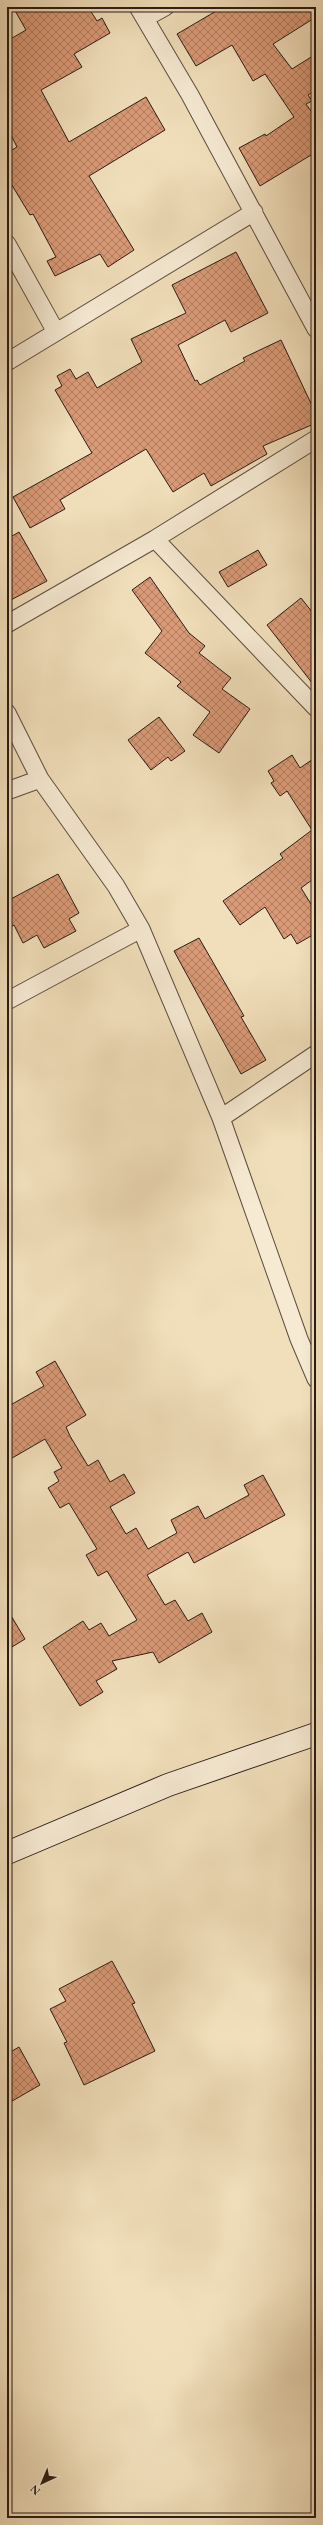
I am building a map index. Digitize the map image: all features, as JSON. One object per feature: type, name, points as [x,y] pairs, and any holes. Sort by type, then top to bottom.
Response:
[{"type":"street","points":[[165,7],[142,12],[254,212],[316,329]]},
{"type":"street","points":[[7,362],[254,212]]},
{"type":"street","points":[[7,244],[56,332]]},
{"type":"street","points":[[7,624],[155,539],[316,439]]},
{"type":"street","points":[[155,539],[314,703]]},
{"type":"street","points":[[7,713],[40,779],[116,886],[141,929],[222,1118],[299,1339],[316,1379]]},
{"type":"street","points":[[7,791],[40,779]]},
{"type":"street","points":[[7,1001],[141,929]]},
{"type":"street","points":[[222,1118],[316,1054]]},
{"type":"street","points":[[7,1853],[168,1785],[316,1734]]},
{"type":"building","points":[[13,7],[88,7],[97,21],[102,18],[110,33],[74,54],[82,67],[41,90],[69,142],[146,97],[165,130],[89,176],[134,250],[108,267],[100,254],[55,276],[47,261],[56,257],[33,214],[30,215],[7,177],[7,153],[17,147],[7,127],[7,41],[26,30]]},
{"type":"building","points":[[223,7],[316,7],[316,17],[273,44],[292,69],[316,54],[316,90],[308,95],[312,101],[306,104],[316,118],[316,152],[260,186],[239,148],[265,134],[266,136],[294,117],[265,74],[253,81],[232,45],[196,66],[177,34]]},
{"type":"building","points":[[236,252],[268,313],[231,332],[225,320],[178,345],[195,381],[197,380],[200,385],[245,361],[243,358],[281,340],[316,414],[316,423],[263,446],[267,454],[211,486],[204,473],[173,492],[146,449],[60,500],[65,509],[30,528],[13,497],[92,453],[55,390],[62,386],[57,376],[70,369],[76,379],[88,372],[97,388],[142,362],[131,339],[186,313],[172,285]]},
{"type":"building","points":[[19,532],[47,581],[7,602],[7,539]]},
{"type":"building","points":[[258,550],[267,565],[228,587],[219,572]]},
{"type":"building","points":[[150,577],[189,633],[205,646],[199,653],[231,678],[222,689],[250,709],[219,753],[193,735],[210,712],[177,686],[181,682],[145,653],[162,631],[132,590]]},
{"type":"building","points":[[301,598],[316,617],[316,688],[267,625]]},
{"type":"building","points":[[159,717],[185,751],[171,761],[168,757],[151,770],[128,740]]},
{"type":"building","points":[[292,755],[300,768],[316,757],[316,877],[301,888],[316,912],[316,933],[297,944],[291,934],[284,939],[265,907],[240,925],[223,901],[283,858],[280,854],[312,830],[287,791],[280,796],[271,783],[274,781],[268,771]]},
{"type":"building","points":[[58,874],[79,913],[69,919],[76,931],[44,948],[37,935],[23,943],[14,925],[7,929],[7,901]]},
{"type":"building","points":[[199,938],[244,1016],[241,1017],[266,1060],[241,1074],[174,951]]},
{"type":"building","points":[[55,1361],[86,1415],[66,1427],[70,1436],[88,1466],[98,1460],[110,1482],[124,1474],[135,1493],[110,1507],[126,1534],[136,1528],[148,1549],[177,1533],[171,1520],[198,1506],[205,1519],[249,1495],[244,1485],[263,1475],[285,1515],[194,1563],[188,1552],[147,1575],[165,1605],[175,1600],[188,1621],[202,1613],[212,1632],[159,1663],[153,1652],[112,1661],[117,1669],[96,1681],[103,1692],[80,1706],[43,1647],[83,1621],[89,1630],[101,1623],[109,1636],[137,1620],[107,1571],[98,1576],[86,1555],[97,1549],[69,1503],[60,1508],[48,1488],[59,1481],[54,1472],[62,1468],[45,1439],[7,1461],[7,1407],[44,1386],[36,1372]]},
{"type":"building","points":[[7,1609],[25,1639],[7,1650]]},
{"type":"building","points":[[112,1961],[135,2003],[132,2004],[155,2051],[84,2085],[64,2043],[67,2042],[50,2009],[66,2001],[59,1989]]},
{"type":"building","points":[[19,2047],[40,2085],[7,2104],[7,2054]]}]
